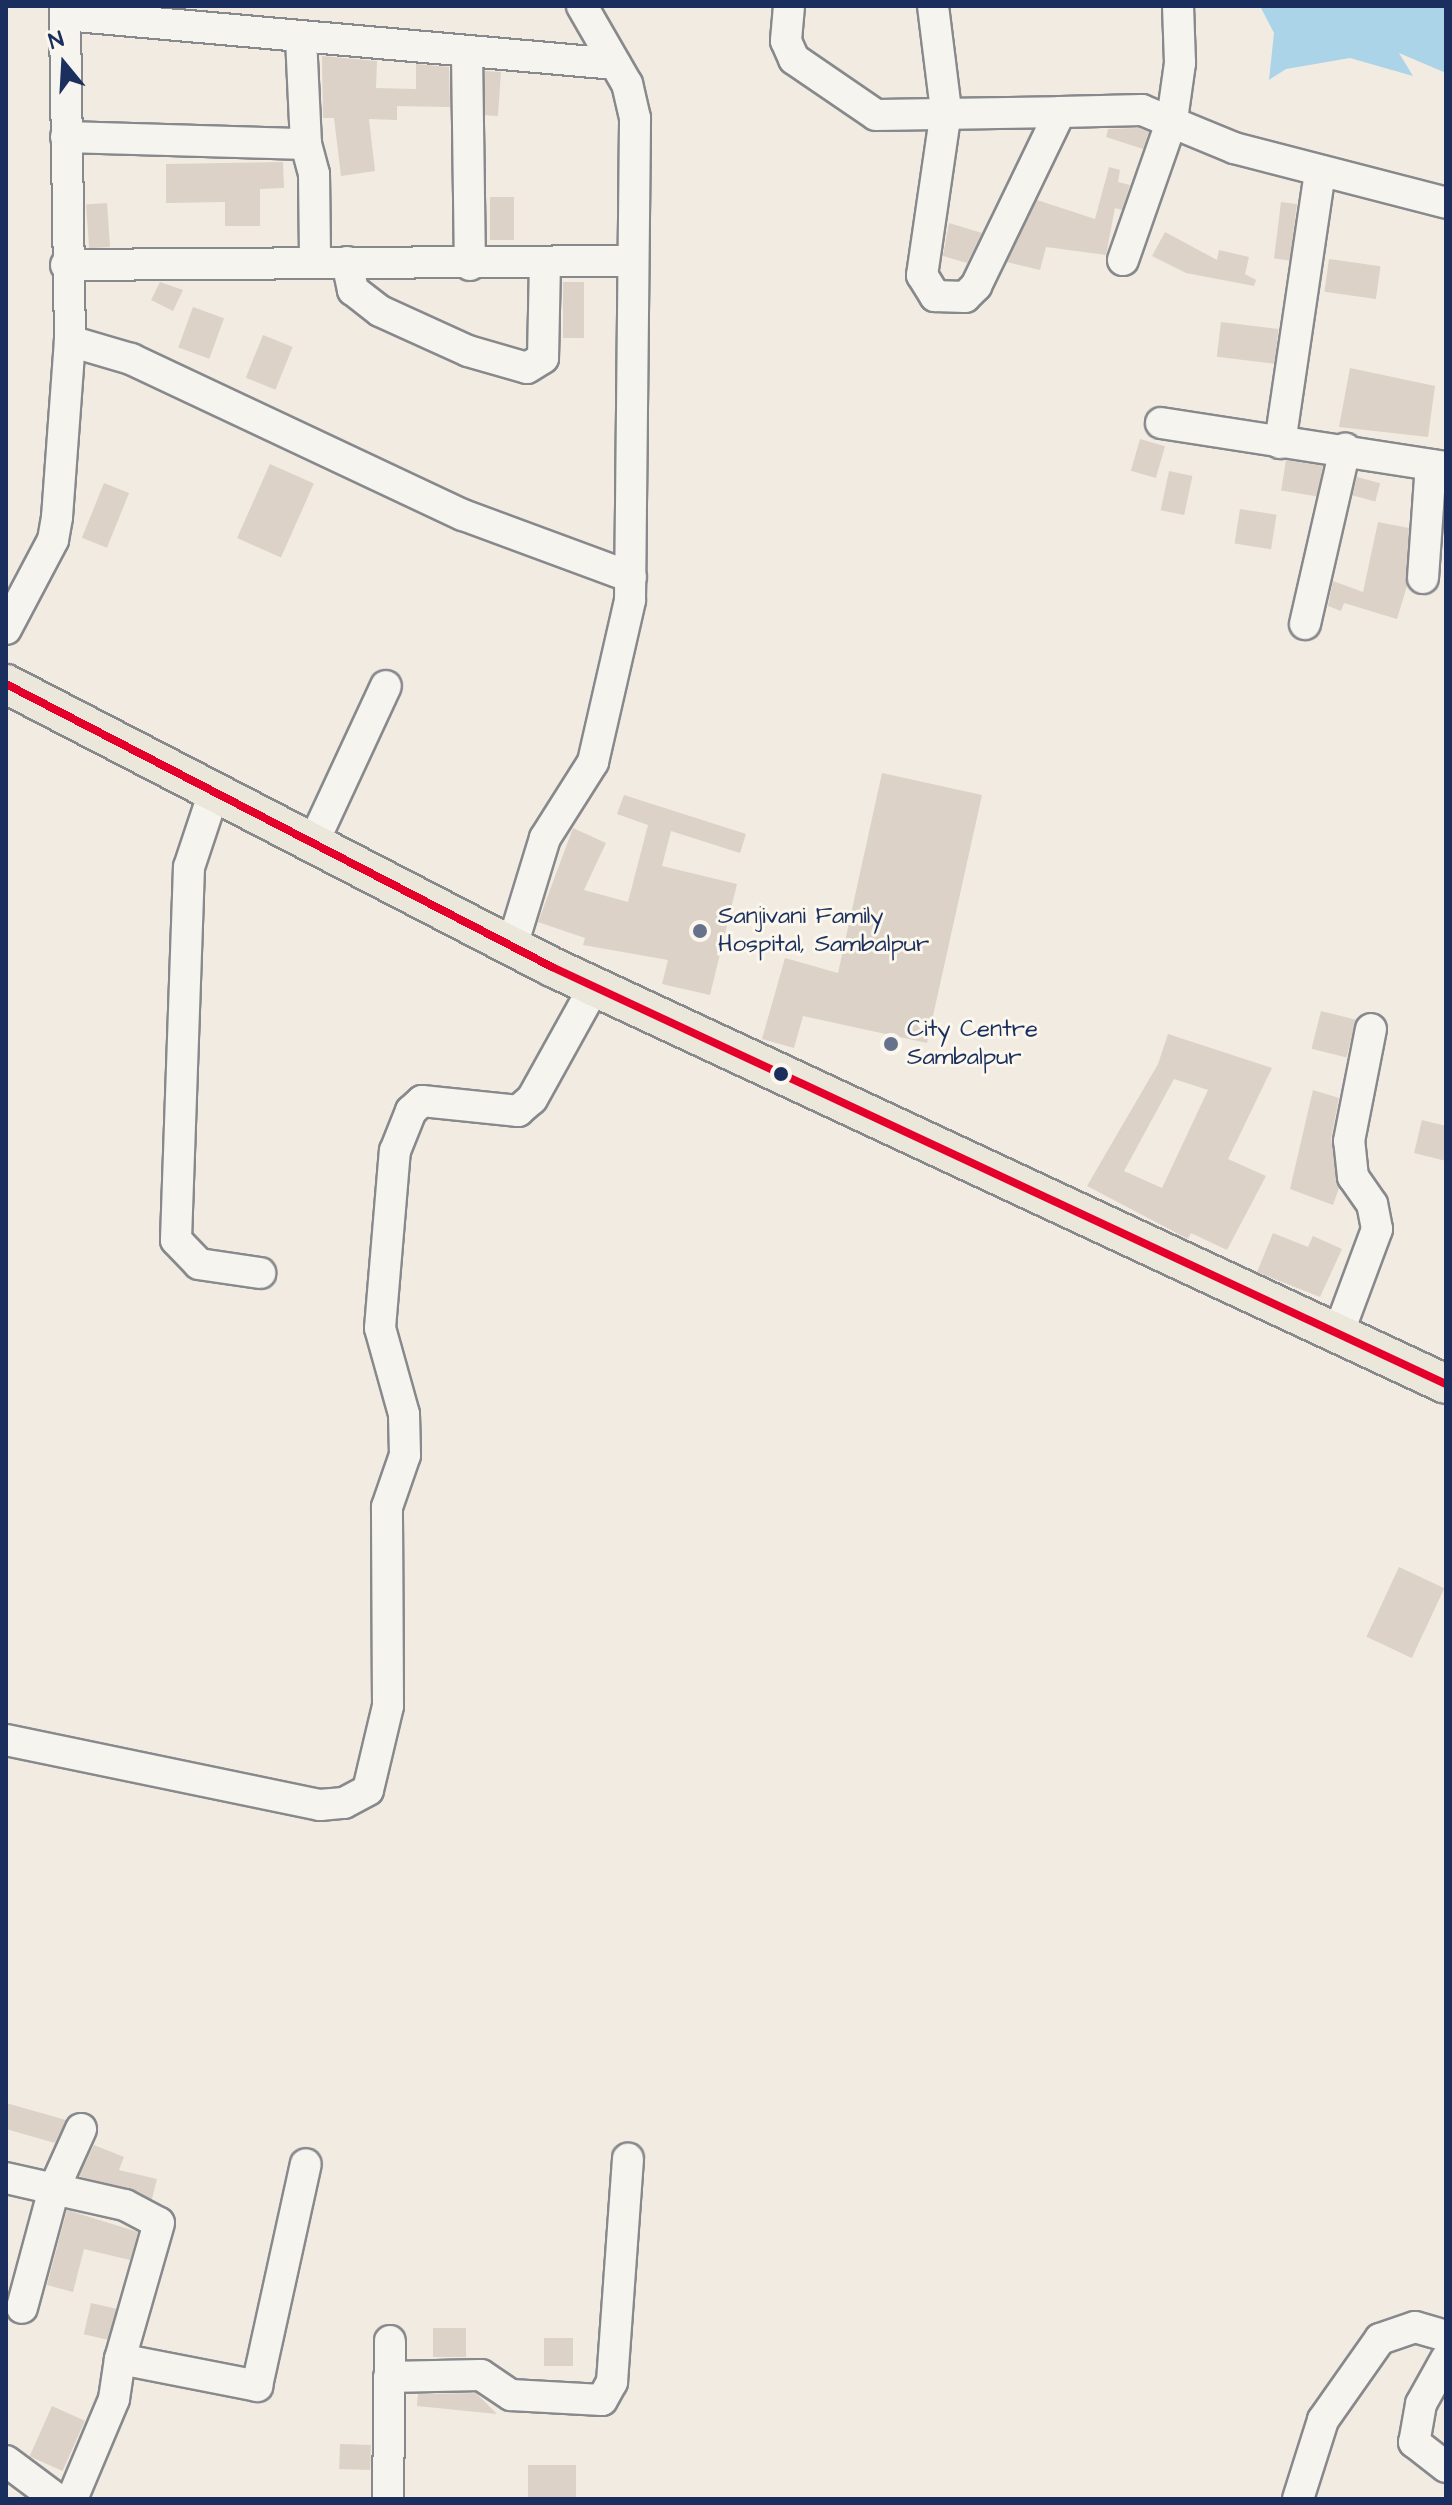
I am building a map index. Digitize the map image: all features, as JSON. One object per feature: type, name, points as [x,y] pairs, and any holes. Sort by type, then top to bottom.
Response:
[{"type":"main road","points":[[6,684],[594,987],[1446,1384]]},
{"type":"street","points":[[512,946],[545,838],[593,762],[631,577],[637,347],[630,261],[635,118],[615,64],[582,6]]},
{"type":"street","points":[[789,6],[786,41],[794,59],[859,107],[876,115],[946,111],[1142,110],[1234,148],[1446,203]]},
{"type":"street","points":[[933,6],[946,111],[922,275],[927,289],[951,300],[976,286],[1060,112]]},
{"type":"street","points":[[1123,260],[1172,120],[1180,63],[1178,6]]},
{"type":"street","points":[[6,629],[53,540],[70,341],[66,265],[65,10],[301,38],[615,64]]},
{"type":"street","points":[[301,38],[306,144],[314,174],[315,261]]},
{"type":"street","points":[[467,53],[470,265]]},
{"type":"street","points":[[66,137],[306,144]]},
{"type":"street","points":[[1280,443],[1320,171]]},
{"type":"street","points":[[66,265],[315,261],[470,265],[630,261]]},
{"type":"street","points":[[347,262],[353,290],[380,311],[468,351],[527,368],[543,358],[545,264]]},
{"type":"street","points":[[70,341],[131,359],[463,515],[631,577]]},
{"type":"street","points":[[1161,423],[1280,443],[1345,449],[1438,466],[1423,578]]},
{"type":"street","points":[[1305,624],[1345,449]]},
{"type":"street","points":[[313,843],[386,686]]},
{"type":"street","points":[[214,792],[189,867],[176,1240],[199,1264],[260,1273]]},
{"type":"street","points":[[6,1740],[320,1805],[344,1803],[368,1790],[388,1706],[387,1507],[405,1455],[404,1414],[380,1328],[395,1151],[411,1111],[422,1101],[518,1111],[532,1099],[594,987]]},
{"type":"street","points":[[1338,1334],[1377,1229],[1372,1204],[1353,1177],[1349,1141],[1371,1029]]},
{"type":"street","points":[[22,2308],[54,2189],[81,2129]]},
{"type":"street","points":[[389,2377],[481,2375],[511,2395],[602,2400],[612,2382],[628,2159]]},
{"type":"street","points":[[120,2359],[257,2386],[306,2164]]},
{"type":"street","points":[[6,2178],[125,2205],[159,2223],[120,2359],[114,2399],[72,2499]]},
{"type":"street","points":[[1298,2499],[1323,2420],[1380,2339],[1415,2327],[1446,2336]]},
{"type":"street","points":[[388,2499],[390,2341]]},
{"type":"street","points":[[1446,2359],[1421,2404],[1414,2442],[1446,2467]]},
{"type":"street","points":[[6,2461],[57,2499]]},
{"type":"water","points":[[1260,6],[1446,6],[1446,73],[1399,53],[1413,76],[1350,58],[1286,69],[1269,80],[1274,33]]},
{"type":"building","points":[[322,56],[377,61],[376,88],[416,89],[416,64],[449,67],[450,107],[397,106],[397,120],[369,119],[375,171],[341,176],[334,118],[323,118]]},
{"type":"building","points":[[485,71],[501,72],[498,116],[482,115]]},
{"type":"building","points":[[1139,128],[1149,132],[1143,149],[1106,137],[1108,129]]},
{"type":"building","points":[[283,162],[284,188],[260,189],[260,226],[225,226],[225,202],[166,203],[166,164]]},
{"type":"building","points":[[1109,167],[1120,170],[1118,182],[1130,185],[1122,210],[1115,208],[1106,255],[1046,247],[1040,270],[1007,262],[1037,200],[1095,219]]},
{"type":"building","points":[[490,197],[514,197],[514,240],[490,240]]},
{"type":"building","points":[[1281,202],[1297,204],[1290,261],[1274,259]]},
{"type":"building","points":[[107,203],[110,247],[89,248],[86,204]]},
{"type":"building","points":[[949,223],[982,233],[967,263],[943,256]]},
{"type":"building","points":[[1165,232],[1217,260],[1219,250],[1249,257],[1245,274],[1256,280],[1254,286],[1186,273],[1152,256]]},
{"type":"building","points":[[1329,259],[1380,266],[1376,299],[1324,292]]},
{"type":"building","points":[[160,282],[183,290],[173,311],[151,300]]},
{"type":"building","points":[[563,282],[584,282],[584,338],[563,338]]},
{"type":"building","points":[[193,307],[224,318],[209,359],[178,347]]},
{"type":"building","points":[[1221,322],[1279,329],[1274,364],[1217,357]]},
{"type":"building","points":[[263,335],[293,347],[275,390],[246,378]]},
{"type":"building","points":[[1350,368],[1435,386],[1428,437],[1339,427]]},
{"type":"building","points":[[1140,439],[1165,446],[1156,478],[1131,471]]},
{"type":"building","points":[[1286,460],[1323,466],[1318,496],[1281,491]]},
{"type":"building","points":[[270,464],[314,484],[281,558],[237,538]]},
{"type":"building","points":[[1169,471],[1192,476],[1184,515],[1161,510]]},
{"type":"building","points":[[1357,477],[1380,483],[1375,502],[1352,495]]},
{"type":"building","points":[[104,483],[129,493],[107,548],[82,538]]},
{"type":"building","points":[[1240,509],[1277,515],[1271,549],[1235,544]]},
{"type":"building","points":[[1378,522],[1409,528],[1407,586],[1397,619],[1344,603],[1341,611],[1328,606],[1333,581],[1363,592]]},
{"type":"building","points":[[882,773],[982,795],[927,1043],[803,1016],[794,1048],[762,1039],[785,958],[838,973]]},
{"type":"building","points":[[624,795],[746,834],[740,853],[671,831],[662,866],[737,884],[710,995],[662,984],[668,960],[583,945],[585,938],[538,922],[573,828],[606,843],[584,890],[628,902],[648,825],[617,814]]},
{"type":"building","points":[[1321,1011],[1356,1020],[1346,1058],[1312,1049]]},
{"type":"building","points":[[1168,1034],[1272,1068],[1228,1159],[1266,1176],[1227,1250],[1191,1233],[1188,1239],[1087,1186],[1158,1064]],"holes":[[[1174,1079],[1208,1090],[1162,1188],[1124,1171]]]},
{"type":"building","points":[[1313,1090],[1339,1098],[1331,1138],[1339,1188],[1333,1205],[1290,1189]]},
{"type":"building","points":[[1422,1120],[1446,1126],[1446,1161],[1414,1153]]},
{"type":"building","points":[[1273,1233],[1308,1247],[1313,1236],[1342,1249],[1320,1297],[1257,1272]]},
{"type":"building","points":[[1399,1567],[1444,1588],[1412,1658],[1366,1637]]},
{"type":"building","points":[[6,2103],[66,2120],[55,2143],[6,2129]]},
{"type":"building","points":[[94,2145],[124,2157],[119,2170],[157,2179],[152,2199],[79,2176]]},
{"type":"building","points":[[67,2210],[138,2232],[130,2260],[84,2249],[73,2292],[47,2285]]},
{"type":"building","points":[[91,2303],[116,2309],[109,2340],[84,2334]]},
{"type":"building","points":[[433,2328],[466,2328],[466,2357],[433,2357]]},
{"type":"building","points":[[544,2338],[573,2338],[573,2366],[544,2366]]},
{"type":"building","points":[[476,2393],[497,2414],[417,2406],[418,2394]]},
{"type":"building","points":[[52,2406],[85,2421],[63,2471],[30,2456]]},
{"type":"building","points":[[340,2444],[371,2445],[370,2470],[339,2469]]},
{"type":"building","points":[[528,2465],[576,2465],[576,2499],[528,2499]]},
{"type":"transit line","points":[[6,684],[552,967],[1446,1384]]},
{"type":"place","name":"Sanjivani Family Hospital, Sambalpur","points":[[700,931]]},
{"type":"place","name":"City Centre Sambalpur","points":[[891,1044]]}]
